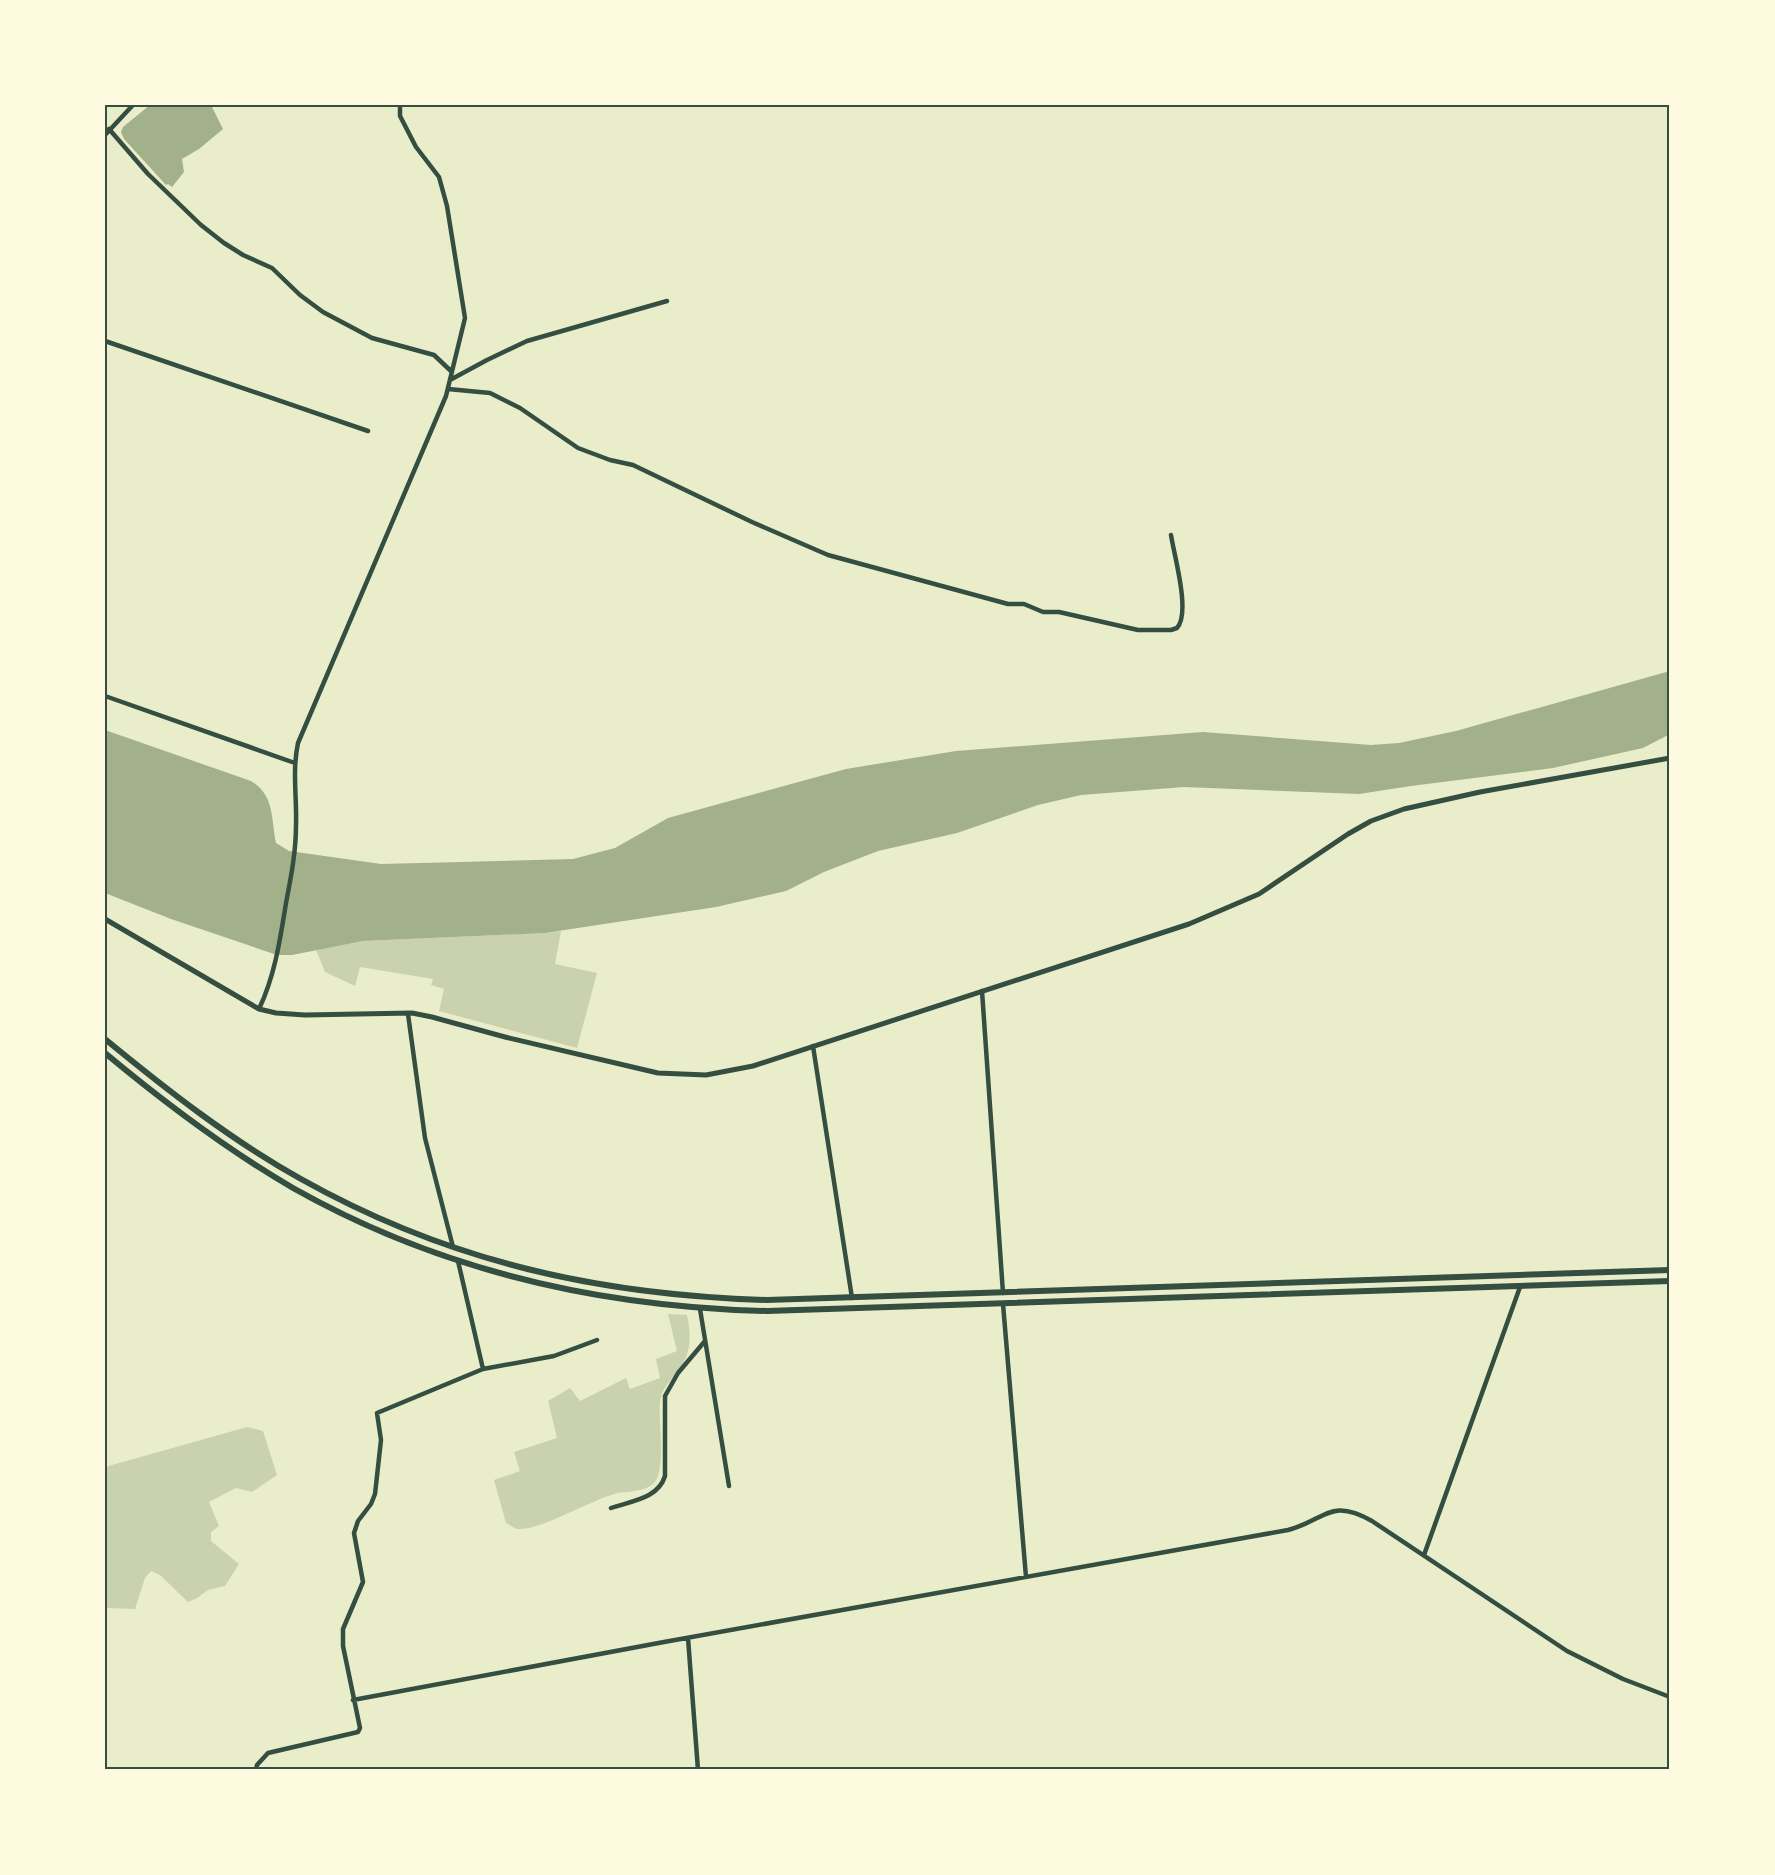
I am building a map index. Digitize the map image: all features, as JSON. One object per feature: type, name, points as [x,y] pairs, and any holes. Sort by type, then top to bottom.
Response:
[{"type":"main road","points":[[105,1039],[188,1106],[275,1164],[363,1211],[453,1247],[537,1273],[631,1290],[767,1300],[1670,1270]]},
{"type":"main road","points":[[105,1053],[182,1114],[286,1183],[359,1221],[458,1261],[501,1274],[567,1291],[640,1303],[700,1309],[767,1311],[1670,1281]]},
{"type":"street","points":[[105,135],[133,105]]},
{"type":"street","points":[[259,1009],[268,990],[278,957],[295,848],[295,763],[298,743],[448,389],[465,318],[447,206],[439,177],[416,147],[400,116],[399,105]]},
{"type":"street","points":[[109,129],[148,174],[201,225],[224,243],[243,255],[272,268],[300,295],[323,312],[372,338],[434,355],[452,372]]},
{"type":"street","points":[[450,380],[527,341],[667,301]]},
{"type":"street","points":[[105,341],[368,431]]},
{"type":"street","points":[[448,389],[490,393],[520,408],[578,448],[610,460],[633,465],[818,552],[1008,604],[1031,606],[1043,612],[1059,612],[1138,630],[1177,628],[1183,618],[1183,603],[1170,535]]},
{"type":"street","points":[[105,696],[295,763]]},
{"type":"street","points":[[105,919],[259,1009],[305,1015],[408,1014],[432,1017],[639,1070],[667,1074],[706,1075],[737,1070],[1160,935],[1217,913],[1273,886],[1348,834],[1387,814],[1480,792],[1670,758]]},
{"type":"street","points":[[982,992],[1003,1293]]},
{"type":"street","points":[[408,1014],[425,1138],[453,1247]]},
{"type":"street","points":[[813,1046],[852,1298]]},
{"type":"street","points":[[458,1261],[483,1369]]},
{"type":"street","points":[[1424,1555],[1520,1287]]},
{"type":"street","points":[[1003,1304],[1026,1577]]},
{"type":"street","points":[[700,1309],[729,1486]]},
{"type":"street","points":[[256,1770],[257,1765],[268,1754],[358,1732],[360,1728],[353,1700],[343,1634],[363,1582],[354,1533],[358,1521],[371,1504],[375,1494],[381,1440],[377,1413],[483,1369],[554,1356],[597,1340]]},
{"type":"street","points":[[611,1508],[654,1494],[662,1485],[665,1476],[665,1396],[678,1373],[705,1341]]},
{"type":"street","points":[[353,1700],[1288,1530],[1303,1526],[1327,1512],[1340,1509],[1366,1517],[1567,1651],[1613,1675],[1670,1697]]},
{"type":"street","points":[[688,1638],[698,1770]]},
{"type":"shaded area","points":[[150,105],[211,105],[223,129],[199,149],[182,159],[184,172],[172,187],[166,185],[124,139],[121,132],[123,127]]},
{"type":"shaded area","points":[[1670,671],[1670,734],[1643,748],[1553,768],[1359,794],[1184,787],[1081,795],[1038,805],[957,833],[878,851],[824,872],[786,891],[716,907],[545,933],[363,941],[292,955],[277,955],[171,919],[105,893],[105,730],[251,781],[259,787],[268,801],[276,843],[289,851],[381,864],[573,859],[615,848],[668,818],[846,769],[956,751],[1203,732],[1371,745],[1399,743],[1456,731]]},
{"type":"shaded area","points":[[561,931],[555,964],[597,973],[577,1048],[439,1011],[444,989],[431,985],[433,979],[360,967],[355,986],[325,972],[316,950],[363,941]]},
{"type":"shaded area","points":[[668,1314],[687,1315],[690,1339],[684,1361],[662,1395],[660,1469],[653,1484],[641,1490],[607,1496],[528,1528],[517,1529],[506,1523],[494,1480],[520,1471],[514,1452],[557,1438],[548,1401],[570,1388],[580,1401],[626,1378],[630,1389],[660,1378],[656,1359],[677,1351]]},
{"type":"shaded area","points":[[247,1427],[263,1431],[277,1475],[252,1492],[236,1488],[209,1502],[219,1526],[211,1532],[211,1541],[239,1564],[225,1586],[208,1590],[188,1602],[160,1575],[151,1571],[145,1578],[135,1609],[105,1608],[105,1467]]}]
